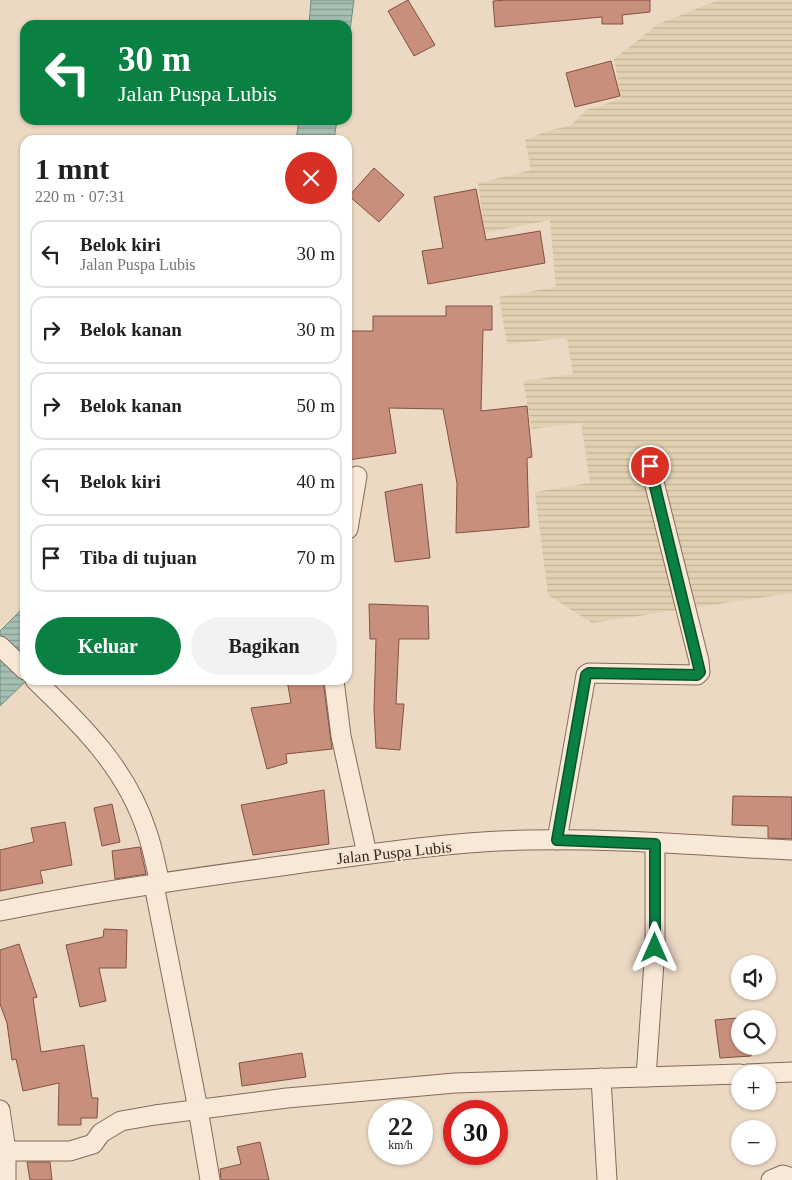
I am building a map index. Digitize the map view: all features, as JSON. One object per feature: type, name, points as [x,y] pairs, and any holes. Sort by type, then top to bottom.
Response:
[{"type":"street","points":[[557,840],[586,675],[589,673],[697,675],[700,672],[650,466]]},
{"type":"street","points":[[352,506],[357,476]]},
{"type":"street","points":[[0,646],[20,665]]},
{"type":"street","points":[[41,685],[86,729],[104,750],[126,784],[148,832],[210,1180]]},
{"type":"street","points":[[335,685],[341,736],[367,854]]},
{"type":"street","name":"Jalan Puspa Lubis","points":[[0,911],[206,876],[367,854],[466,844],[557,840],[792,850]]},
{"type":"street","points":[[646,1077],[655,948],[655,844]]},
{"type":"street","points":[[776,1073],[792,1072]]},
{"type":"street","points":[[3,1151],[70,1151],[93,1144],[101,1132],[121,1121],[287,1098],[455,1083],[731,1074]]},
{"type":"street","points":[[601,1078],[607,1180]]},
{"type":"street","points":[[0,1110],[6,1180]]},
{"type":"street","points":[[771,1180],[783,1175],[792,1178]]},
{"type":"shaded area","points":[[311,0],[354,0],[351,20],[309,20]]},
{"type":"shaded area","points":[[719,0],[792,0],[792,593],[592,623],[548,595],[535,492],[590,483],[581,423],[532,429],[523,381],[573,374],[567,338],[507,344],[499,297],[556,287],[550,220],[485,233],[478,183],[531,170],[525,140],[550,130],[570,126],[586,110],[621,99],[614,59],[658,24]]},
{"type":"shaded area","points":[[298,125],[336,125],[335,135],[297,135]]},
{"type":"shaded area","points":[[20,611],[20,685],[22,685],[0,706],[0,631]]},
{"type":"building","points":[[408,0],[435,45],[414,56],[388,11]]},
{"type":"building","points":[[650,0],[650,12],[622,15],[623,24],[602,24],[602,17],[495,27],[493,1]]},
{"type":"building","points":[[611,61],[620,96],[575,107],[566,73]]},
{"type":"building","points":[[374,168],[404,195],[379,222],[352,199],[352,193]]},
{"type":"building","points":[[476,189],[486,240],[540,231],[545,263],[428,284],[422,251],[443,248],[434,197]]},
{"type":"building","points":[[446,306],[492,306],[492,330],[483,330],[481,411],[527,406],[532,457],[527,458],[529,527],[456,533],[457,483],[443,409],[389,408],[396,453],[352,459],[352,331],[373,331],[373,316],[446,316]]},
{"type":"building","points":[[422,484],[430,558],[395,562],[385,492]]},
{"type":"building","points":[[369,604],[428,606],[429,639],[399,639],[396,704],[404,704],[400,750],[376,748],[374,710],[376,639],[370,639]]},
{"type":"building","points":[[288,685],[324,685],[332,749],[286,754],[287,763],[267,769],[251,708],[291,703]]},
{"type":"building","points":[[324,790],[329,844],[253,855],[241,805]]},
{"type":"building","points":[[733,796],[792,797],[792,839],[768,838],[768,826],[732,825]]},
{"type":"building","points":[[112,804],[120,842],[102,846],[94,808]]},
{"type":"building","points":[[65,822],[72,865],[40,871],[43,883],[0,891],[0,850],[34,842],[31,828]]},
{"type":"building","points":[[140,847],[146,874],[115,879],[112,851]]},
{"type":"building","points":[[104,929],[127,930],[126,968],[99,968],[106,1001],[80,1007],[66,945],[103,937]]},
{"type":"building","points":[[19,944],[37,997],[33,998],[41,1052],[84,1045],[92,1098],[98,1098],[97,1118],[81,1118],[81,1125],[58,1125],[59,1083],[23,1091],[16,1059],[12,1060],[7,1023],[0,1004],[0,950]]},
{"type":"building","points":[[731,1019],[731,1055],[751,1056],[720,1058],[715,1020]]},
{"type":"building","points":[[302,1053],[306,1077],[242,1086],[239,1063]]},
{"type":"building","points":[[260,1142],[269,1180],[221,1180],[220,1169],[241,1164],[237,1147]]},
{"type":"building","points":[[27,1162],[50,1162],[52,1180],[30,1180]]},
{"type":"route","points":[[650,466],[700,665],[700,672],[697,675],[589,673],[586,675],[557,840],[655,844],[655,948]]}]
